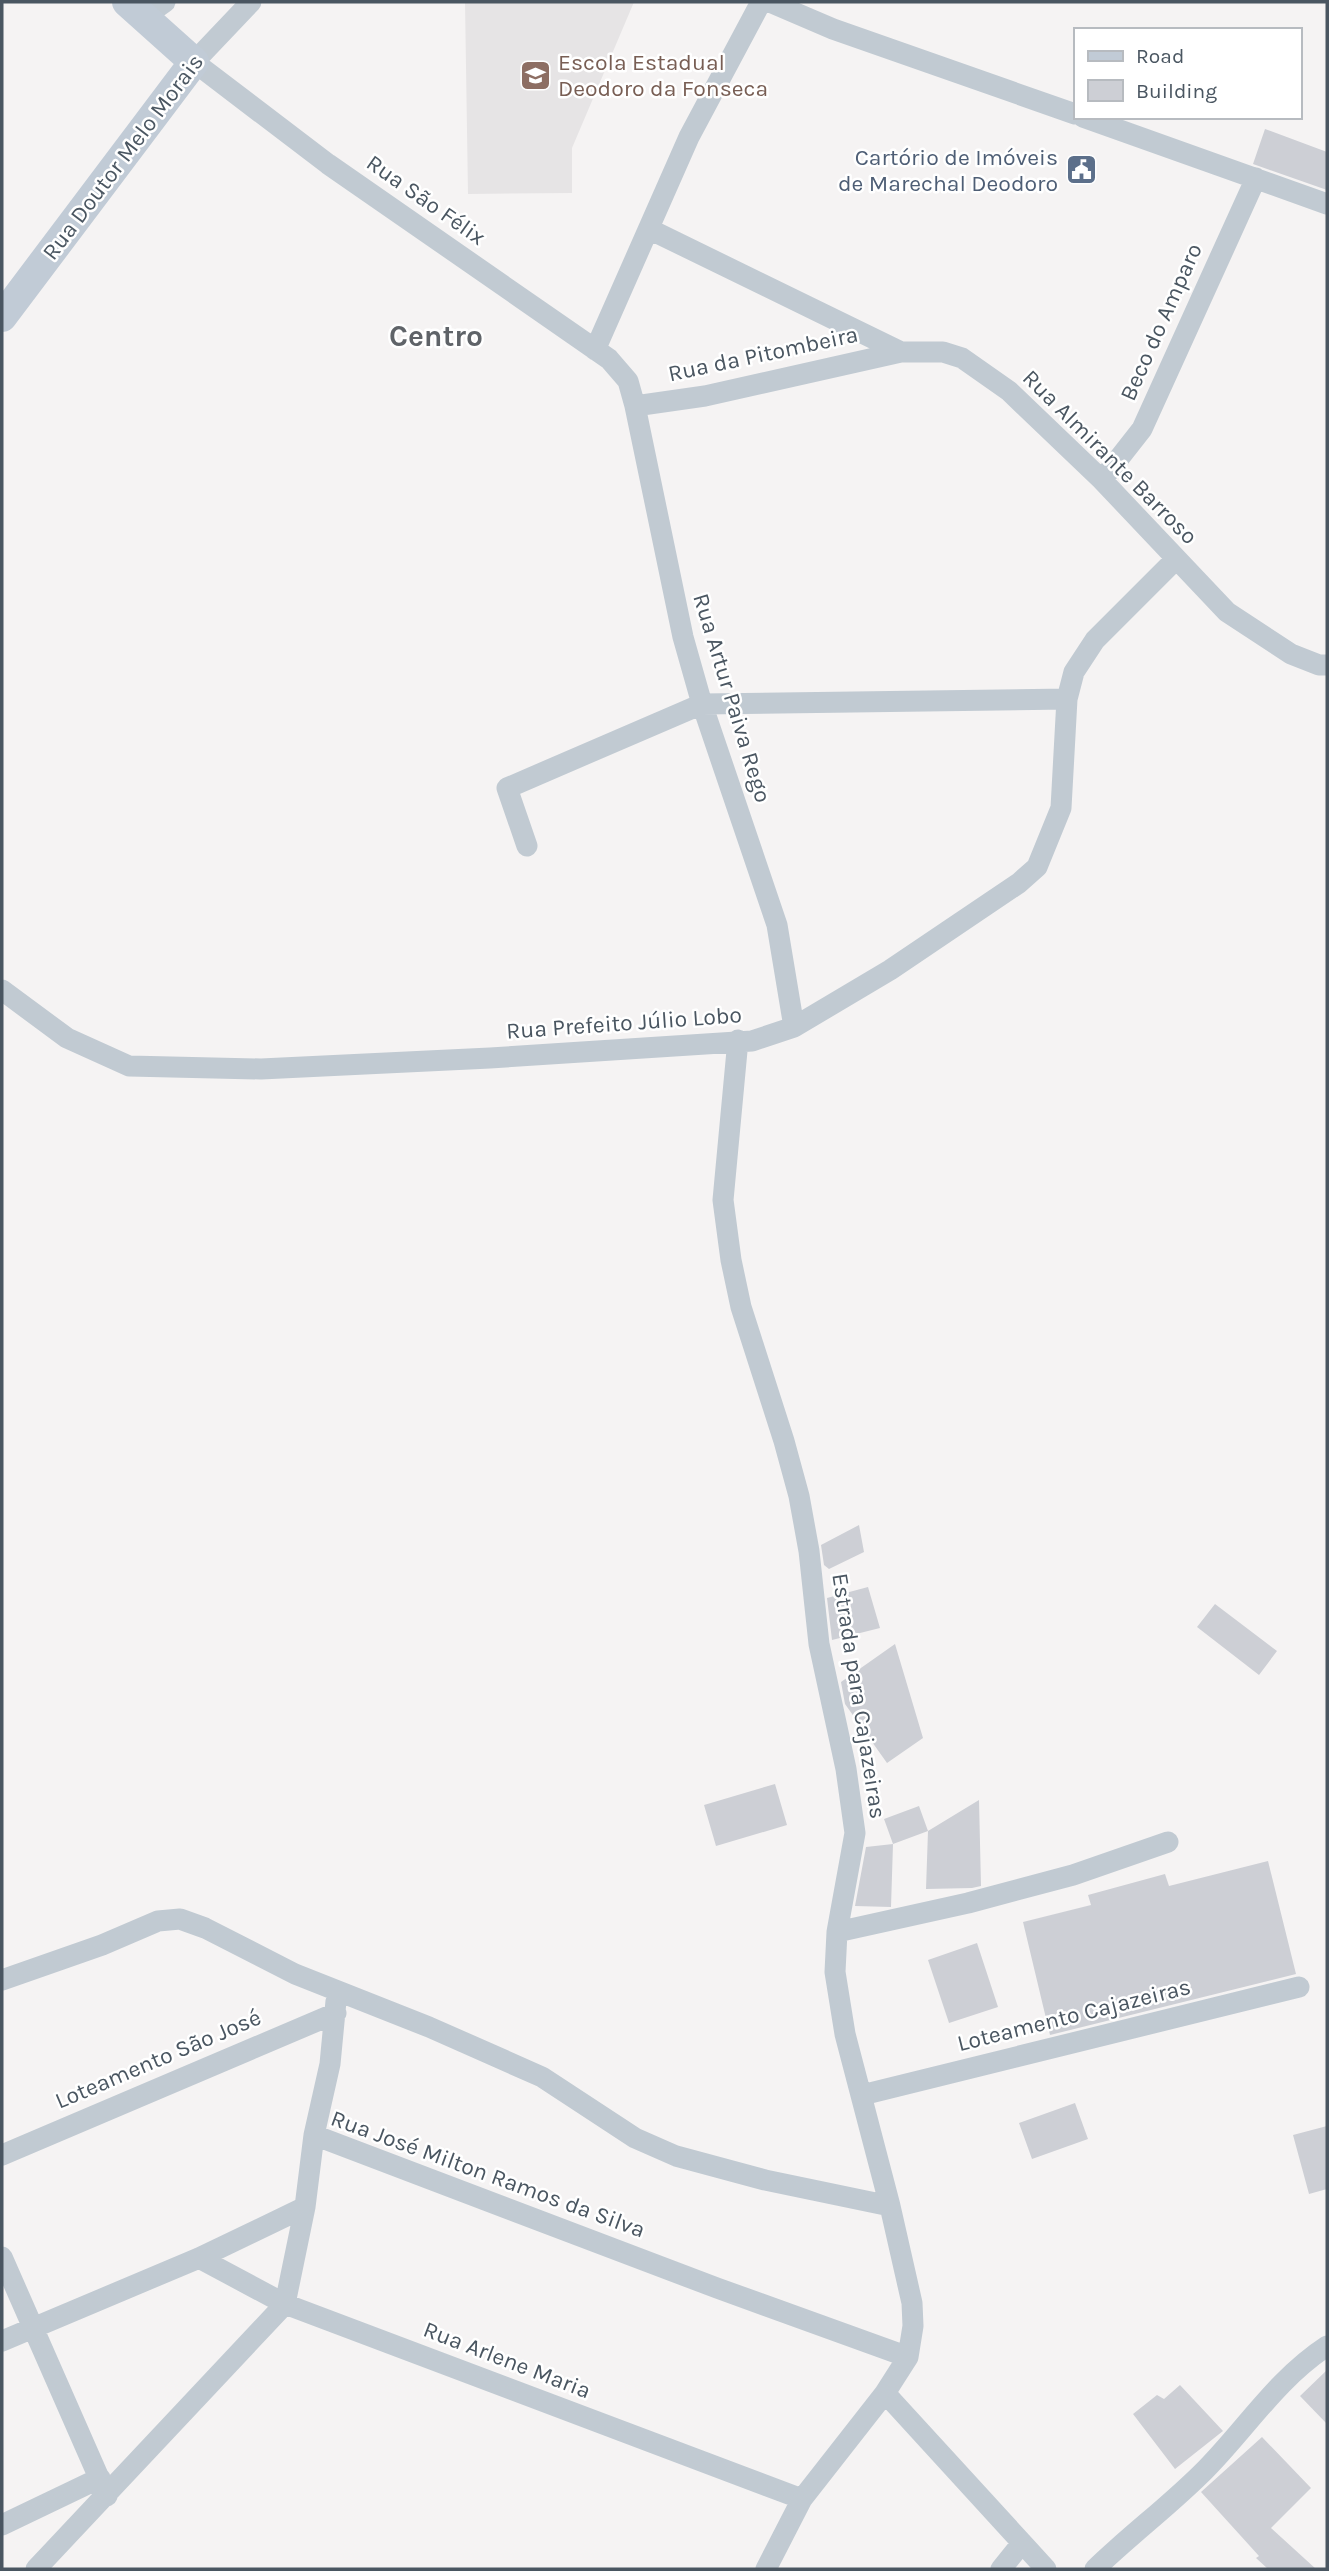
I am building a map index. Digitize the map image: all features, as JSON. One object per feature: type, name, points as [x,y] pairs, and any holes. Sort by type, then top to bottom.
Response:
[{"type":"street","name":"Rua Doutor Melo Morais","points":[[2,317],[194,62],[251,2]]},
{"type":"street","points":[[595,349],[689,137],[761,2]]},
{"type":"street","points":[[770,2],[833,29],[1074,114]]},
{"type":"street","points":[[145,7],[194,62]]},
{"type":"street","name":"Rua São Félix","points":[[194,62],[328,164],[609,359],[628,381]]},
{"type":"street","points":[[1089,119],[1327,204]]},
{"type":"street","name":"Beco do Amparo","points":[[1102,480],[1142,429],[1256,178]]},
{"type":"street","name":"Rua Almirante Barroso","points":[[649,229],[901,352],[943,352],[962,358],[1009,391],[1102,480],[1227,612],[1291,654],[1319,665],[1327,665]]},
{"type":"street","name":"Rua da Pitombeira","points":[[635,406],[705,396],[901,352]]},
{"type":"street","name":"Rua Artur Paiva Rego","points":[[628,381],[683,637],[702,704],[777,925],[794,1027]]},
{"type":"street","name":"Rua Prefeito Júlio Lobo","points":[[2,990],[67,1038],[129,1066],[261,1069],[490,1058],[752,1041],[794,1027],[890,970],[1019,883],[1037,867],[1061,808],[1067,699],[1074,672],[1096,639],[1176,559]]},
{"type":"street","points":[[527,846],[507,789],[702,704],[1067,699]]},
{"type":"street","name":"Estrada para Cajazeiras","points":[[738,1040],[723,1200],[731,1260],[741,1307],[799,1496],[809,1551],[819,1644],[846,1769],[855,1833],[837,1932],[835,1972],[845,2034],[912,2303],[913,2326],[908,2357],[885,2393],[802,2499],[766,2569]]},
{"type":"street","points":[[837,1932],[968,1903],[1073,1875],[1168,1842]]},
{"type":"street","points":[[2,1980],[102,1945],[142,1926],[172,1918],[205,1928],[336,2002],[429,2027],[542,2077],[635,2138],[676,2156],[765,2180],[890,2206]]},
{"type":"street","name":"Loteamento Cajazeiras","points":[[862,2095],[1299,1987]]},
{"type":"street","points":[[314,2135],[330,2064],[336,2002]]},
{"type":"street","name":"Loteamento São José","points":[[2,2155],[336,2002]]},
{"type":"street","name":"Rua José Milton Ramos da Silva","points":[[285,2304],[305,2207],[314,2135],[717,2288],[908,2357]]},
{"type":"street","points":[[2,2341],[199,2258],[305,2207]]},
{"type":"street","points":[[2,2257],[104,2487]]},
{"type":"street","name":"Rua Arlene Maria","points":[[199,2258],[285,2304],[802,2499]]},
{"type":"street","points":[[36,2569],[104,2487],[285,2304]]},
{"type":"street","points":[[1096,2569],[1205,2470],[1256,2410],[1305,2362],[1327,2346]]},
{"type":"street","points":[[885,2393],[1046,2569]]},
{"type":"street","points":[[2,2525],[104,2487]]},
{"type":"street","points":[[1001,2569],[1022,2543]]},
{"type":"shaded area","name":"Escola Estadual Deodoro da Fonseca","points":[[465,2],[634,2],[572,148],[572,193],[468,194]]},
{"type":"building","points":[[1265,129],[1327,152],[1327,190],[1253,164]]},
{"type":"building","points":[[859,1525],[864,1552],[829,1569],[824,1565],[821,1545]]},
{"type":"building","points":[[868,1587],[880,1628],[832,1640],[827,1598]]},
{"type":"building","points":[[1215,1604],[1277,1651],[1259,1675],[1197,1627]]},
{"type":"building","points":[[895,1644],[923,1738],[887,1763],[845,1704],[841,1682]]},
{"type":"building","points":[[775,1784],[787,1825],[716,1846],[704,1805]]},
{"type":"building","points":[[979,1800],[981,1886],[926,1889],[928,1831]]},
{"type":"building","points":[[919,1806],[928,1831],[893,1844],[884,1819]]},
{"type":"building","points":[[893,1844],[891,1907],[855,1906],[866,1847]]},
{"type":"building","points":[[1268,1861],[1296,1974],[1050,2035],[1023,1922],[1091,1905],[1088,1895],[1165,1874],[1169,1886]]},
{"type":"building","points":[[977,1943],[998,2007],[949,2023],[928,1960]]},
{"type":"building","points":[[1075,2103],[1088,2139],[1032,2159],[1019,2123]]},
{"type":"building","points":[[1327,2126],[1327,2189],[1309,2194],[1293,2135]]},
{"type":"building","points":[[1327,2370],[1327,2424],[1300,2396]]},
{"type":"building","points":[[1180,2385],[1223,2431],[1175,2469],[1133,2414],[1157,2395],[1164,2399]]},
{"type":"building","points":[[1262,2437],[1311,2488],[1271,2528],[1316,2569],[1268,2569],[1201,2492]]},
{"type":"place","name":"Escola Estadual Deodoro da Fonseca","points":[[535,75]]},
{"type":"place","name":"Cartório de Imóveis de Marechal Deodoro","points":[[1081,170]]},
{"type":"district","name":"Centro","points":[[436,336]]}]
